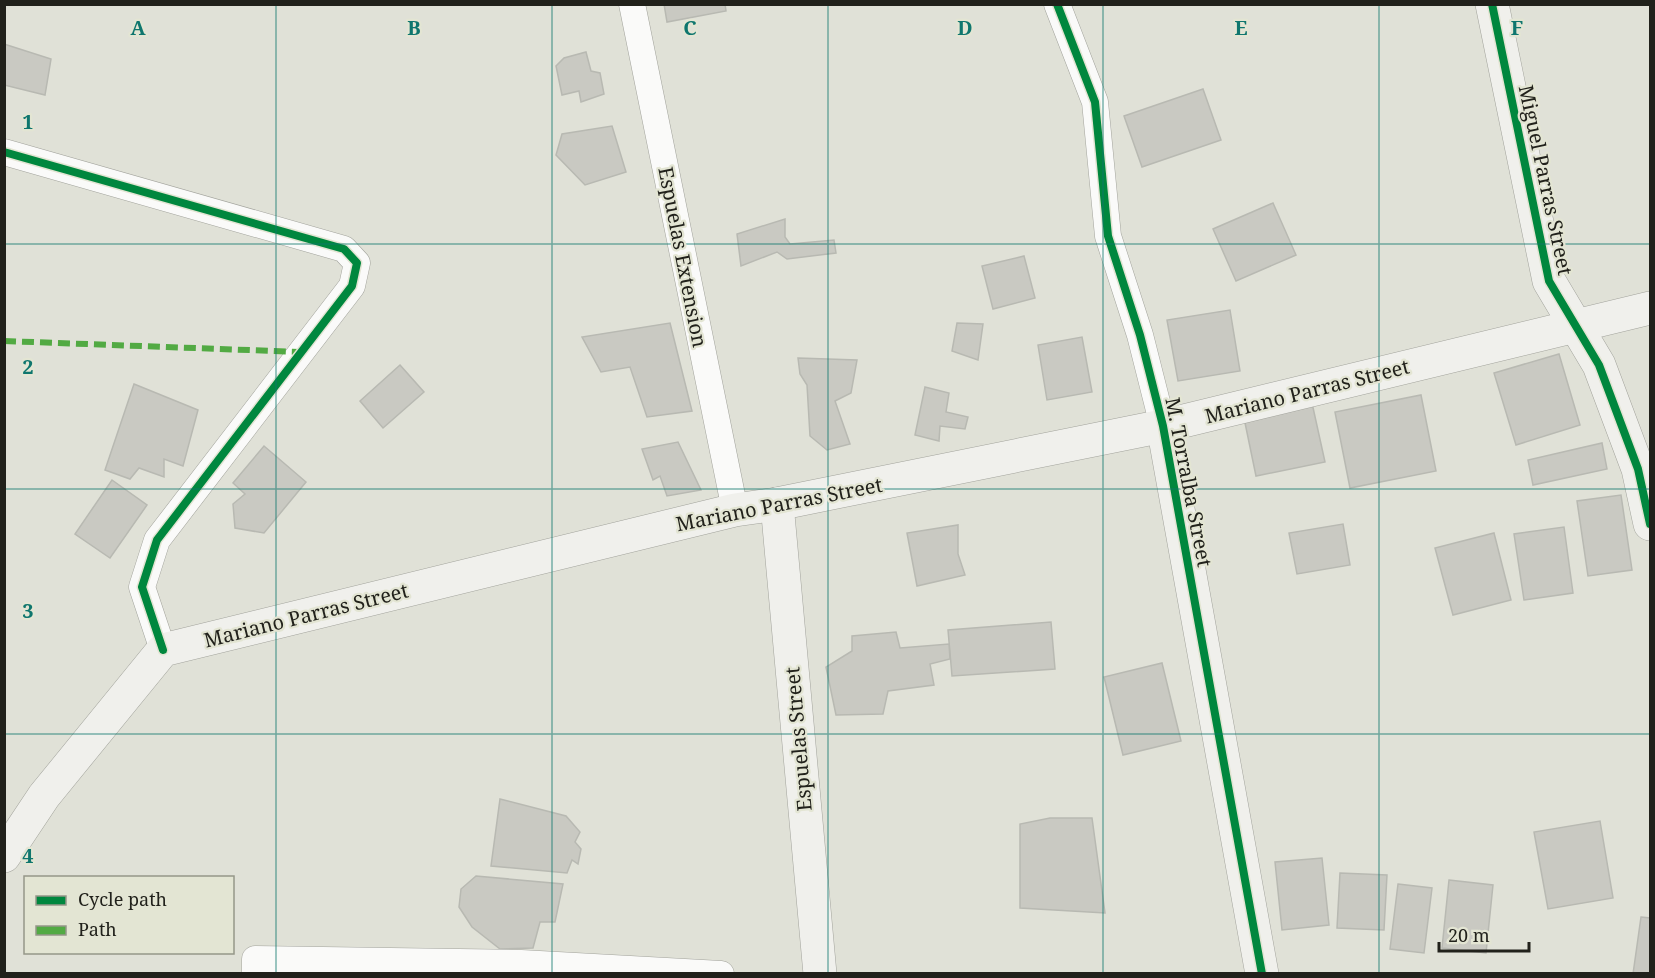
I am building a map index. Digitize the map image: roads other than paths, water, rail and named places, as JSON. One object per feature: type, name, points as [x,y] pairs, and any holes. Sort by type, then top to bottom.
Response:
[{"type":"main road","name":"Miguel Parras Street","points":[[1492,4],[1549,281],[1599,365],[1638,469],[1650,524]]},
{"type":"main road","name":"Mariano Parras Street","points":[[163,650],[735,510],[777,504],[1163,426],[1650,308]]},
{"type":"main road","name":"M. Torralba Street","points":[[1163,426],[1262,974]]},
{"type":"main road","name":"Espuelas Street","points":[[777,504],[820,974]]},
{"type":"main road","points":[[4,856],[44,796],[163,650]]},
{"type":"street","name":"Espuelas Extension","points":[[632,4],[735,510]]},
{"type":"street","name":"M. Torralba Street","points":[[1057,4],[1095,102],[1108,236],[1140,335],[1163,426]]},
{"type":"street","points":[[4,152],[344,249],[357,263],[352,286],[157,540],[142,587],[163,650]]},
{"type":"street","points":[[255,974],[255,958],[521,963],[721,974]]}]
